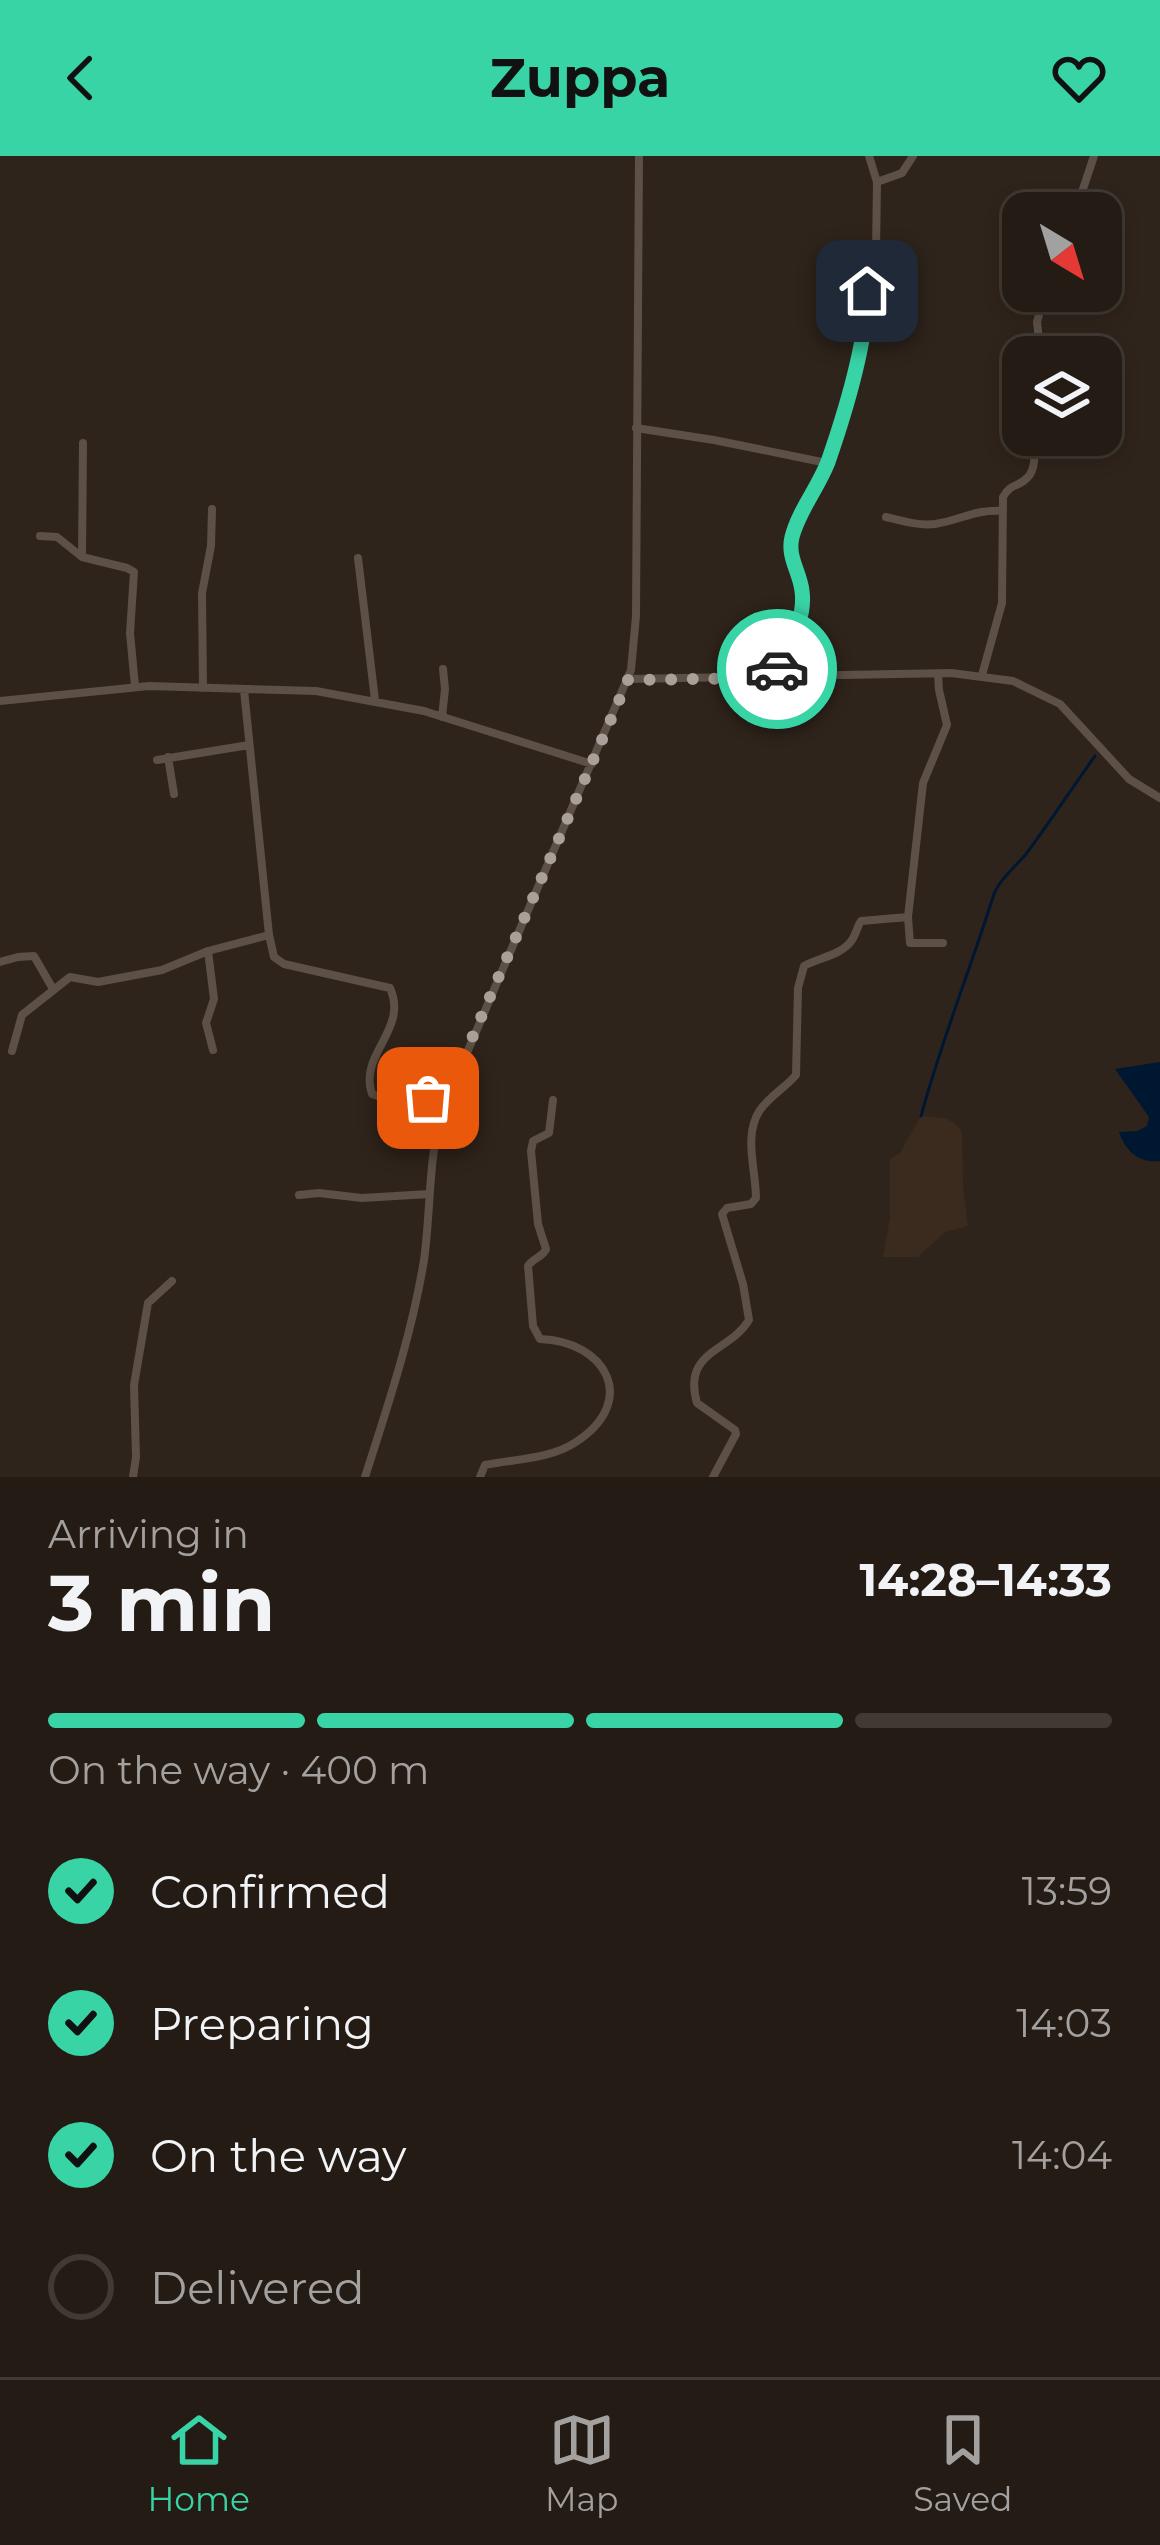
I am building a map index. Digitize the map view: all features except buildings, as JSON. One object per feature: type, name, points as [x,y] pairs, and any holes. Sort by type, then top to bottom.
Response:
[{"type":"street","points":[[365,1477],[415,1307],[436,1130],[445,1100],[628,680],[636,616],[639,156]]},
{"type":"street","points":[[772,678],[802,612],[791,538],[827,464],[867,314],[877,243],[877,182],[869,156]]},
{"type":"street","points":[[877,182],[902,173],[913,156]]},
{"type":"street","points":[[1082,192],[1094,156]]},
{"type":"street","points":[[636,428],[827,464]]},
{"type":"street","points":[[82,443],[82,557]]},
{"type":"street","points":[[982,675],[1002,604],[1004,493],[1032,472],[1033,456]]},
{"type":"street","points":[[203,688],[202,587],[211,546],[212,509]]},
{"type":"street","points":[[886,517],[934,524],[974,512],[1004,511]]},
{"type":"street","points":[[40,536],[54,536],[82,557],[134,572],[130,633],[135,686]]},
{"type":"street","points":[[358,558],[375,700]]},
{"type":"street","points":[[442,717],[443,669]]},
{"type":"street","points":[[938,674],[947,727],[922,782],[908,939],[910,943],[943,943]]},
{"type":"street","points":[[628,680],[982,675],[1024,685],[1060,704],[1129,779],[1159,796]]},
{"type":"street","points":[[0,701],[135,686],[316,691],[442,717],[592,764]]},
{"type":"street","points":[[244,690],[274,957],[279,963],[394,991],[391,1029],[370,1066],[372,1094],[386,1099],[445,1100]]},
{"type":"street","points":[[157,760],[249,745]]},
{"type":"street","points":[[168,757],[174,794]]},
{"type":"street","points":[[713,1477],[736,1434],[697,1403],[695,1375],[707,1355],[749,1320],[722,1214],[727,1208],[752,1204],[756,1198],[754,1125],[764,1106],[796,1075],[801,974],[806,964],[851,941],[861,921],[908,917]]},
{"type":"street","points":[[12,1051],[22,1015],[70,977],[102,982],[162,970],[208,951],[269,935]]},
{"type":"street","points":[[208,951],[214,1004],[206,1023],[214,1049]]},
{"type":"street","points":[[0,962],[34,956],[53,989]]},
{"type":"street","points":[[480,1477],[485,1466],[575,1443],[594,1427],[609,1401],[607,1372],[572,1344],[540,1339],[532,1327],[528,1267],[546,1249],[538,1224],[531,1151],[532,1141],[549,1133],[553,1100]]},
{"type":"street","points":[[299,1195],[429,1194]]},
{"type":"street","points":[[133,1477],[134,1385],[148,1303],[172,1281]]},
{"type":"shaded area","points":[[921,1116],[944,1118],[962,1132],[968,1226],[945,1232],[918,1257],[883,1257],[890,1217],[890,1159],[900,1153]]},
{"type":"water","points":[[1160,1062],[1160,1161],[1153,1161],[1134,1155],[1119,1132],[1147,1126],[1149,1117],[1115,1069]]},
{"type":"waterway","points":[[921,1116],[995,891],[1095,756]]},
{"type":"way so far","points":[[428,1098],[445,1100],[628,680],[772,678],[777,669]]},
{"type":"route","points":[[777,669],[802,612],[791,538],[827,464],[849,393],[867,314],[867,291]]}]
